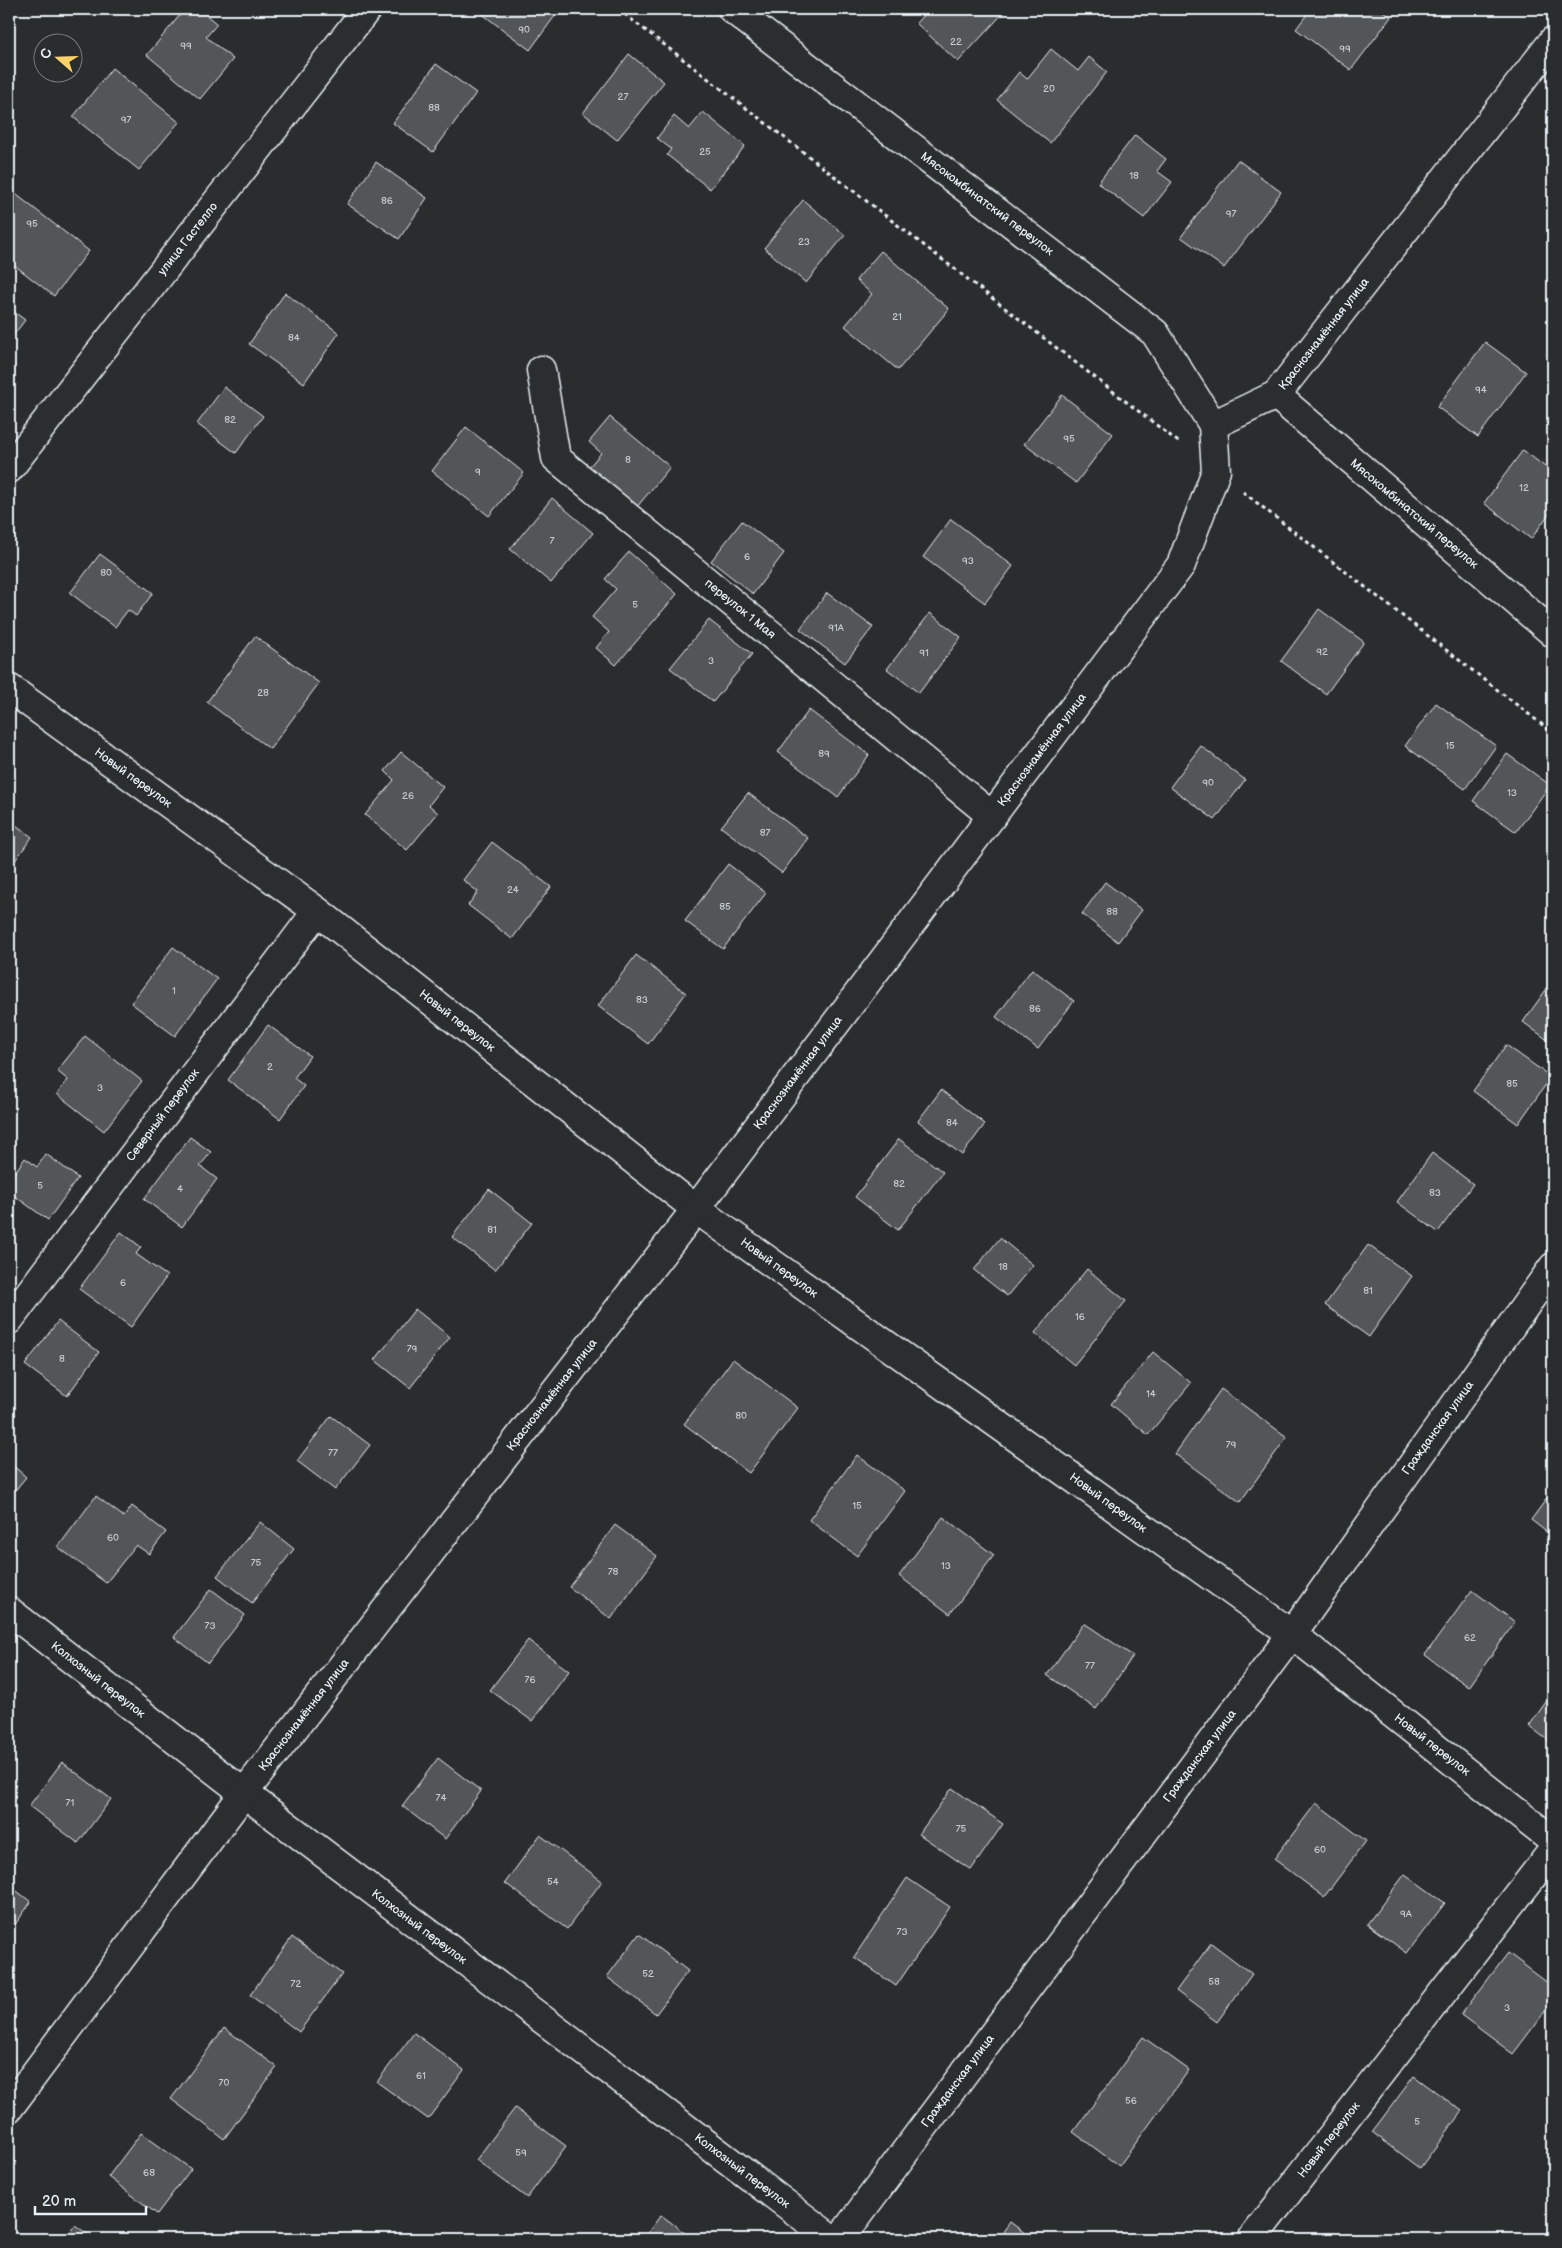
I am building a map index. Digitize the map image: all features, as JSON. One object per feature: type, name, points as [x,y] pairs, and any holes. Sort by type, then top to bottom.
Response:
[{"type":"street","name":"улица Гастелло","points":[[9,469],[367,9]]},
{"type":"street","name":"Мясокомбинатский переулок","points":[[732,9],[1155,333],[1213,425]]},
{"type":"street","name":"Краснознамённая улица","points":[[9,2108],[244,1793],[696,1209],[1181,565],[1216,471],[1213,425],[1276,395],[1553,41]]},
{"type":"street","name":"переулок 1 Мая","points":[[540,370],[556,458],[992,816]]},
{"type":"street","name":"Мясокомбинатский переулок","points":[[1276,395],[1553,633]]},
{"type":"street","name":"Новый переулок","points":[[9,688],[317,911],[696,1209],[1292,1634],[1553,1841]]},
{"type":"street","name":"Северный переулок","points":[[9,1320],[317,911]]},
{"type":"street","name":"Гражданская улица","points":[[840,2239],[1292,1634],[1553,1267]]},
{"type":"street","name":"Колхозный переулок","points":[[9,1611],[244,1793],[832,2239]]},
{"type":"street","name":"Новый переулок","points":[[1252,2239],[1553,1850]]},
{"type":"path","points":[[618,9],[1553,733]]},
{"type":"building","points":[[185,9],[199,9],[217,24],[206,37],[233,59],[200,99],[147,55]]},
{"type":"building","points":[[478,9],[560,9],[530,50]]},
{"type":"building","points":[[929,9],[1007,9],[958,62],[916,23]]},
{"type":"building","points":[[1311,9],[1380,9],[1391,17],[1351,70],[1296,29]]},
{"type":"building","points":[[1051,49],[1078,71],[1089,57],[1107,72],[1050,143],[997,100],[1019,72],[1027,79]]},
{"type":"building","points":[[629,54],[664,82],[617,140],[583,113]]},
{"type":"building","points":[[436,64],[476,93],[433,152],[393,123]]},
{"type":"building","points":[[112,68],[179,122],[139,170],[73,117]]},
{"type":"building","points":[[703,112],[745,146],[710,189],[667,155],[671,149],[657,138],[674,116],[689,129]]},
{"type":"building","points":[[1135,135],[1166,159],[1157,171],[1172,182],[1144,218],[1098,183]]},
{"type":"building","points":[[1238,160],[1281,192],[1224,268],[1181,237]]},
{"type":"building","points":[[376,162],[427,198],[399,239],[347,204]]},
{"type":"building","points":[[13,192],[89,251],[54,296],[9,261],[9,197]]},
{"type":"building","points":[[803,200],[845,235],[806,283],[764,248]]},
{"type":"building","points":[[881,251],[949,309],[898,370],[845,326],[872,294],[856,280]]},
{"type":"building","points":[[285,293],[339,333],[304,383],[249,344]]},
{"type":"building","points":[[9,308],[25,320],[9,341]]},
{"type":"building","points":[[1485,342],[1526,372],[1478,437],[1437,407]]},
{"type":"building","points":[[224,387],[263,416],[236,453],[197,424]]},
{"type":"building","points":[[1062,395],[1113,434],[1076,483],[1024,444]]},
{"type":"building","points":[[610,417],[670,467],[636,508],[588,468],[601,453],[589,442]]},
{"type":"building","points":[[466,427],[524,473],[489,516],[432,471]]},
{"type":"building","points":[[1523,450],[1553,473],[1553,508],[1531,539],[1484,503]]},
{"type":"building","points":[[552,498],[593,533],[551,583],[510,549]]},
{"type":"building","points":[[951,519],[1013,566],[985,603],[923,557]]},
{"type":"building","points":[[742,521],[784,553],[753,594],[711,561]]},
{"type":"building","points":[[629,552],[677,594],[616,665],[596,648],[609,632],[592,617],[616,589],[605,579]]},
{"type":"building","points":[[100,554],[153,593],[136,616],[128,610],[115,627],[70,593]]},
{"type":"building","points":[[827,593],[873,627],[845,663],[800,629]]},
{"type":"building","points":[[1319,609],[1364,642],[1326,694],[1281,661]]},
{"type":"building","points":[[930,613],[961,637],[919,693],[887,669]]},
{"type":"building","points":[[709,620],[752,654],[713,702],[670,668]]},
{"type":"building","points":[[255,636],[319,683],[270,749],[207,702]]},
{"type":"building","points":[[1436,703],[1496,746],[1465,789],[1405,746]]},
{"type":"building","points":[[809,710],[869,755],[838,797],[778,752]]},
{"type":"building","points":[[1201,746],[1245,780],[1215,820],[1170,787]]},
{"type":"building","points":[[401,752],[443,787],[429,805],[438,813],[407,850],[365,815],[394,780],[385,771]]},
{"type":"building","points":[[1507,754],[1550,785],[1516,832],[1473,801]]},
{"type":"building","points":[[748,793],[808,838],[782,873],[721,827]]},
{"type":"building","points":[[9,820],[32,837],[9,869]]},
{"type":"building","points":[[492,842],[551,887],[512,939],[468,905],[478,892],[463,880]]},
{"type":"building","points":[[728,864],[766,893],[723,949],[685,921]]},
{"type":"building","points":[[1105,882],[1142,910],[1118,942],[1082,914]]},
{"type":"building","points":[[173,947],[217,979],[175,1036],[131,1003]]},
{"type":"building","points":[[636,955],[686,993],[648,1044],[598,1006]]},
{"type":"building","points":[[1032,969],[1074,1001],[1038,1049],[996,1017]]},
{"type":"building","points":[[1553,980],[1553,1044],[1523,1022]]},
{"type":"building","points":[[268,1025],[310,1056],[294,1078],[304,1086],[280,1119],[228,1080]]},
{"type":"building","points":[[85,1036],[142,1081],[104,1131],[57,1094],[68,1080],[57,1071]]},
{"type":"building","points":[[1506,1045],[1551,1077],[1518,1124],[1473,1091]]},
{"type":"building","points":[[941,1090],[985,1124],[962,1155],[918,1121]]},
{"type":"building","points":[[190,1137],[211,1152],[200,1166],[217,1179],[182,1227],[144,1199]]},
{"type":"building","points":[[899,1139],[943,1172],[898,1230],[855,1197]]},
{"type":"building","points":[[1432,1153],[1473,1184],[1438,1232],[1397,1202]]},
{"type":"building","points":[[46,1154],[78,1178],[48,1220],[9,1192],[9,1181],[25,1158],[37,1167]]},
{"type":"building","points":[[489,1189],[532,1223],[495,1270],[452,1237]]},
{"type":"building","points":[[121,1232],[141,1247],[136,1254],[167,1276],[131,1327],[79,1289]]},
{"type":"building","points":[[1000,1238],[1033,1265],[1007,1296],[974,1270]]},
{"type":"building","points":[[1368,1245],[1412,1276],[1369,1337],[1325,1305]]},
{"type":"building","points":[[1087,1269],[1126,1301],[1074,1365],[1035,1333]]},
{"type":"building","points":[[415,1309],[450,1337],[410,1388],[375,1360]]},
{"type":"building","points":[[58,1321],[99,1352],[67,1396],[25,1365]]},
{"type":"building","points":[[1153,1352],[1191,1383],[1148,1435],[1111,1404]]},
{"type":"building","points":[[733,1359],[798,1408],[749,1473],[684,1424]]},
{"type":"building","points":[[1221,1389],[1287,1437],[1240,1502],[1175,1454]]},
{"type":"building","points":[[331,1416],[370,1445],[335,1490],[297,1461]]},
{"type":"building","points":[[857,1455],[905,1491],[857,1556],[809,1520]]},
{"type":"building","points":[[9,1462],[26,1477],[9,1498]]},
{"type":"building","points":[[1553,1490],[1553,1537],[1531,1520]]},
{"type":"building","points":[[96,1496],[124,1517],[132,1506],[166,1532],[149,1554],[136,1545],[106,1583],[58,1547]]},
{"type":"building","points":[[943,1517],[994,1555],[950,1614],[899,1576]]},
{"type":"building","points":[[260,1522],[294,1549],[252,1603],[217,1576]]},
{"type":"building","points":[[615,1525],[657,1556],[611,1619],[569,1587]]},
{"type":"building","points":[[211,1589],[245,1615],[208,1663],[174,1637]]},
{"type":"building","points":[[1472,1590],[1515,1622],[1469,1687],[1425,1655]]},
{"type":"building","points":[[1084,1623],[1133,1656],[1096,1709],[1047,1675]]},
{"type":"building","points":[[528,1640],[569,1671],[532,1721],[490,1690]]},
{"type":"building","points":[[1553,1692],[1553,1744],[1529,1726]]},
{"type":"building","points":[[438,1758],[481,1791],[445,1839],[402,1806]]},
{"type":"building","points":[[62,1762],[111,1799],[78,1843],[29,1806]]},
{"type":"building","points":[[952,1788],[1003,1824],[971,1870],[919,1834]]},
{"type":"building","points":[[1316,1803],[1366,1841],[1324,1897],[1274,1859]]},
{"type":"building","points":[[540,1835],[602,1881],[567,1929],[505,1883]]},
{"type":"building","points":[[1405,1874],[1445,1903],[1407,1953],[1367,1924]]},
{"type":"building","points":[[907,1878],[950,1907],[896,1986],[854,1957]]},
{"type":"building","points":[[9,1885],[31,1902],[9,1933]]},
{"type":"building","points":[[639,1934],[688,1971],[656,2014],[607,1977]]},
{"type":"building","points":[[292,1937],[342,1974],[299,2032],[250,1995]]},
{"type":"building","points":[[1211,1943],[1252,1974],[1217,2022],[1176,1991]]},
{"type":"building","points":[[1508,1953],[1553,1987],[1553,2001],[1513,2054],[1461,2015]]},
{"type":"building","points":[[224,2028],[277,2067],[224,2139],[171,2099]]},
{"type":"building","points":[[414,2033],[464,2070],[428,2119],[377,2082]]},
{"type":"building","points":[[1143,2037],[1189,2070],[1119,2166],[1073,2132]]},
{"type":"building","points":[[1414,2076],[1462,2111],[1420,2168],[1372,2132]]},
{"type":"building","points":[[515,2108],[566,2146],[527,2198],[476,2160]]},
{"type":"building","points":[[141,2133],[191,2169],[157,2214],[108,2177]]},
{"type":"building","points":[[661,2215],[693,2239],[643,2239]]},
{"type":"building","points":[[1010,2222],[1033,2239],[998,2239]]},
{"type":"building","points":[[75,2225],[94,2239],[65,2239]]}]
